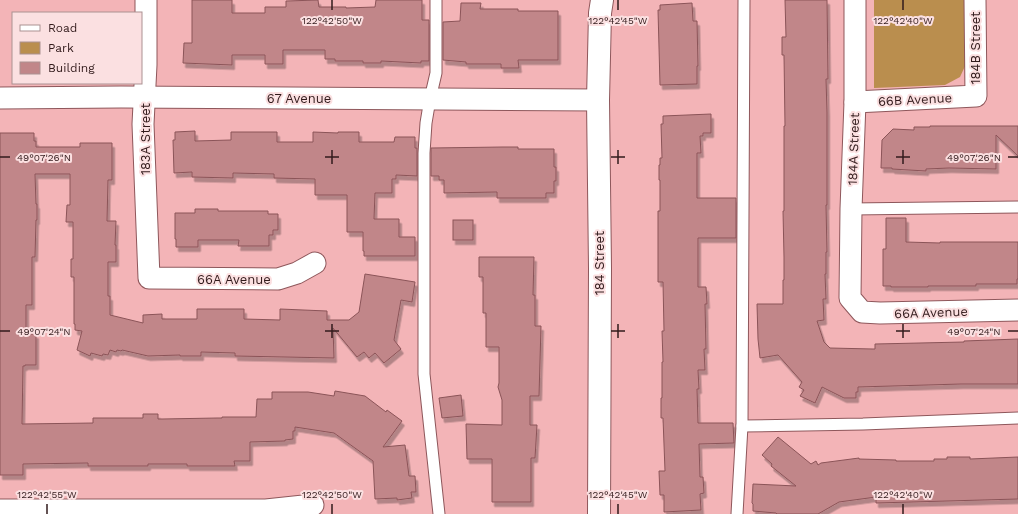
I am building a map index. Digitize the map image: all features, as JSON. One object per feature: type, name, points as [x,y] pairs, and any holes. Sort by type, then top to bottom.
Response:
[{"type":"main road","name":"184 Street","points":[[599,514],[600,268],[598,100],[600,4]]},
{"type":"street","name":"183A Street","points":[[146,0],[144,124],[149,278]]},
{"type":"street","name":"184A Street","points":[[850,298],[851,209],[855,102],[855,0]]},
{"type":"street","name":"184B Street","points":[[975,0],[976,96]]},
{"type":"street","name":"66B Avenue","points":[[855,102],[976,96]]},
{"type":"street","name":"67 Avenue","points":[[0,98],[598,100]]},
{"type":"street","name":"66A Avenue","points":[[149,278],[278,279],[297,273],[315,263]]},
{"type":"street","name":"66A Avenue","points":[[850,298],[862,312],[880,314],[1018,310]]},
{"type":"street","points":[[0,510],[266,510],[313,506]]},
{"type":"lane","points":[[436,0],[436,73],[426,123],[424,153],[424,374],[439,514]]},
{"type":"lane","points":[[737,514],[742,426],[744,0]]},
{"type":"lane","points":[[851,209],[1018,207]]},
{"type":"lane","points":[[742,426],[863,424],[1018,418]]},
{"type":"green space","points":[[874,0],[964,0],[966,64],[960,77],[945,85],[874,88]]},
{"type":"building","points":[[192,0],[232,0],[232,13],[265,13],[265,7],[286,7],[286,1],[318,0],[319,7],[346,8],[375,7],[376,0],[422,0],[422,20],[429,20],[429,61],[421,61],[421,63],[381,61],[381,63],[363,63],[363,61],[335,61],[335,59],[325,59],[325,50],[283,50],[283,64],[265,64],[265,55],[232,55],[232,65],[183,63],[184,43],[192,43]]},
{"type":"building","points":[[785,0],[827,0],[828,79],[826,79],[826,299],[823,299],[824,320],[817,321],[824,342],[830,348],[875,349],[875,344],[1018,339],[1018,384],[858,387],[856,398],[844,398],[822,387],[815,403],[800,396],[804,390],[799,387],[802,382],[778,355],[760,358],[757,304],[783,304],[785,126],[784,55],[782,55],[782,37],[786,37]]},
{"type":"building","points":[[461,3],[481,3],[480,9],[558,11],[558,60],[518,60],[519,68],[501,68],[501,64],[466,64],[466,62],[443,60],[443,22],[460,21]]},
{"type":"building","points":[[692,3],[693,21],[697,21],[697,84],[660,85],[658,10],[660,10],[660,5]]},
{"type":"building","points":[[711,114],[711,133],[703,133],[703,136],[700,136],[701,153],[697,153],[697,198],[736,198],[736,238],[698,238],[698,287],[706,287],[707,304],[705,304],[705,370],[698,370],[698,423],[733,423],[734,443],[699,444],[700,477],[703,477],[704,493],[700,494],[701,510],[664,512],[664,495],[660,495],[659,471],[665,471],[663,418],[661,418],[663,362],[662,331],[664,331],[663,282],[658,282],[658,211],[660,211],[659,165],[660,158],[662,158],[661,124],[663,124],[663,116]]},
{"type":"building","points":[[1018,126],[1018,156],[996,135],[996,169],[949,168],[926,169],[926,171],[881,168],[882,140],[893,129],[914,130],[914,127]]},
{"type":"building","points":[[195,131],[195,141],[231,140],[231,132],[277,132],[277,142],[313,142],[313,132],[359,132],[359,142],[394,142],[395,137],[415,137],[415,148],[417,148],[417,176],[396,175],[396,179],[392,179],[392,193],[375,193],[374,219],[399,219],[399,237],[415,237],[415,256],[364,256],[363,232],[347,232],[347,195],[315,195],[315,179],[274,178],[274,174],[233,173],[233,178],[192,177],[192,172],[174,173],[173,140],[175,140],[175,132]]},
{"type":"building","points":[[0,133],[34,133],[36,147],[80,147],[80,143],[112,143],[112,180],[108,180],[107,221],[116,221],[116,262],[108,262],[108,296],[110,296],[110,315],[143,323],[143,315],[162,314],[162,319],[197,319],[197,309],[244,309],[244,319],[280,320],[280,309],[327,311],[327,320],[349,320],[359,312],[365,274],[415,282],[412,302],[401,300],[394,340],[401,349],[384,363],[375,353],[369,358],[364,352],[357,357],[333,328],[334,358],[235,356],[235,353],[201,352],[201,356],[148,356],[122,350],[117,350],[116,352],[110,350],[108,355],[103,354],[102,356],[91,353],[90,356],[77,350],[82,331],[75,330],[74,324],[74,277],[71,277],[71,259],[73,259],[73,222],[66,222],[67,205],[70,205],[70,174],[35,174],[37,220],[35,257],[32,257],[32,305],[26,305],[26,334],[36,334],[36,365],[23,366],[22,424],[93,423],[93,418],[143,418],[143,414],[158,414],[158,419],[256,417],[257,399],[272,399],[272,392],[308,392],[334,396],[335,391],[365,396],[386,412],[387,410],[402,421],[383,447],[405,445],[409,476],[415,476],[416,492],[411,492],[412,498],[397,500],[397,498],[375,499],[373,461],[334,433],[295,427],[295,431],[293,431],[293,439],[285,441],[250,442],[250,461],[234,461],[235,466],[148,464],[148,466],[88,466],[88,463],[23,464],[23,475],[0,475]]},
{"type":"building","points":[[518,147],[518,149],[554,149],[556,181],[554,181],[554,193],[546,193],[546,198],[497,198],[497,192],[444,193],[444,180],[439,180],[439,176],[431,176],[431,148]]},
{"type":"building","points":[[195,209],[218,209],[218,211],[268,211],[268,214],[278,214],[278,230],[273,230],[273,235],[269,235],[269,246],[238,246],[239,240],[198,240],[198,247],[176,247],[175,213],[195,213]]},
{"type":"building","points":[[886,218],[906,218],[906,242],[1018,242],[1017,284],[976,284],[976,286],[928,287],[883,286],[883,249],[886,249]]},
{"type":"building","points":[[453,220],[473,220],[473,240],[453,240]]},
{"type":"building","points":[[479,257],[534,257],[533,295],[535,295],[535,326],[541,326],[539,396],[530,396],[530,425],[537,425],[535,458],[531,458],[531,502],[492,502],[492,459],[467,459],[466,424],[502,425],[502,400],[498,387],[499,347],[486,347],[486,313],[483,313],[483,277],[479,277]]},
{"type":"building","points":[[461,395],[463,416],[442,418],[439,398]]},
{"type":"building","points":[[778,437],[811,464],[816,461],[818,465],[821,463],[859,458],[896,461],[934,461],[934,459],[947,459],[947,457],[970,457],[970,459],[1018,457],[1018,499],[876,503],[876,497],[839,502],[818,514],[777,514],[753,511],[753,484],[796,486],[771,466],[772,464],[762,455]]}]
